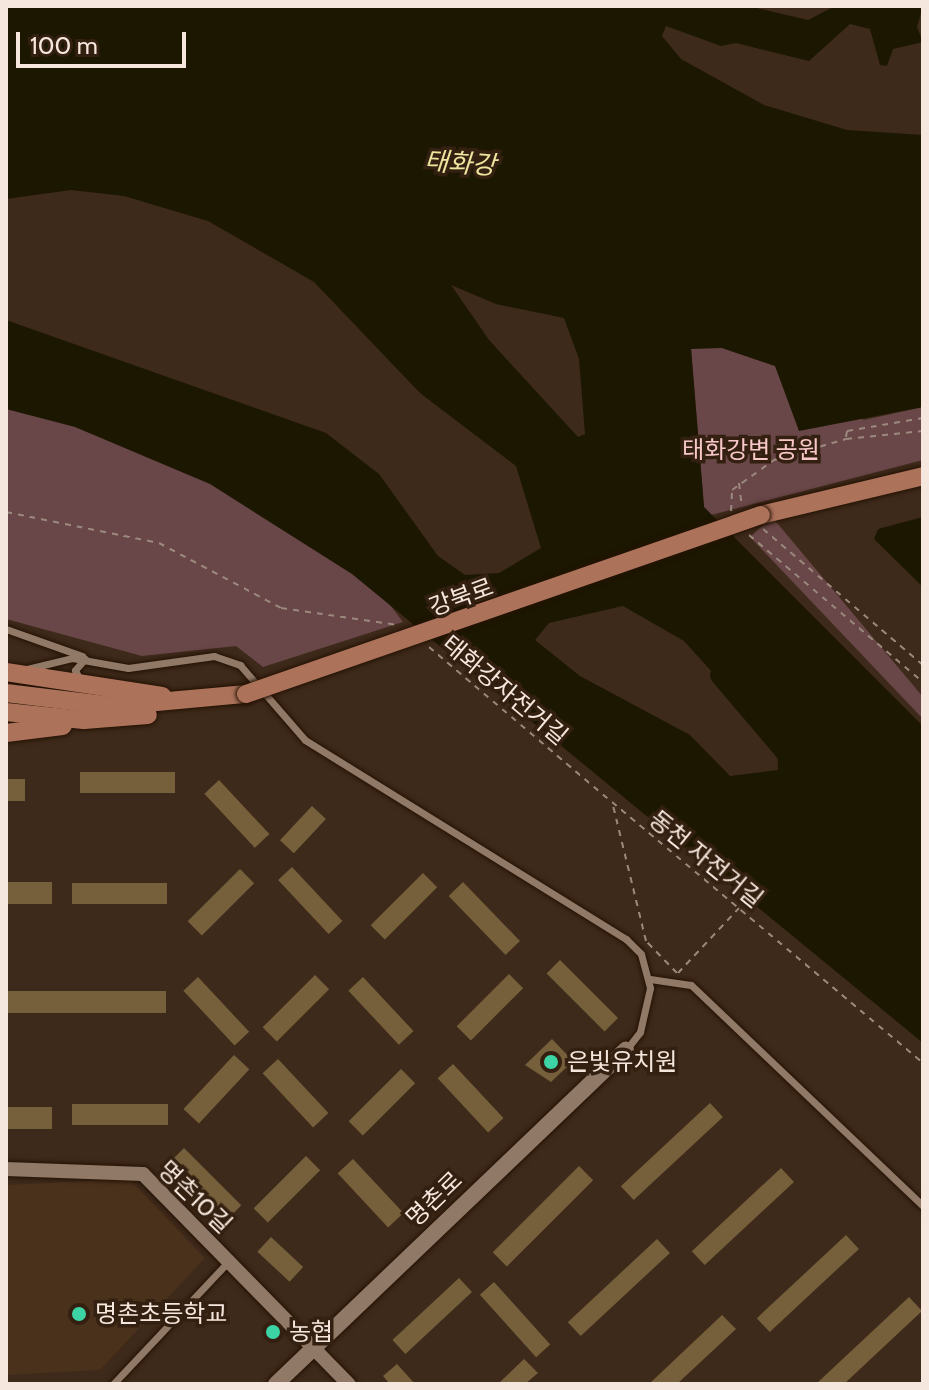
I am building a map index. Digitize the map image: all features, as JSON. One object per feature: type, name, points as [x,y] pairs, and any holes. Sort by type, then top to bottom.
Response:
[{"type":"main road","name":"강북로","points":[[6,693],[113,706],[221,699],[246,694],[761,515],[923,476]]},
{"type":"main road","points":[[6,671],[90,686],[221,699]]},
{"type":"main road","points":[[6,733],[109,720],[221,699]]},
{"type":"main road","points":[[6,712],[109,720]]},
{"type":"street","name":"명촌로","points":[[276,1384],[626,1050]]},
{"type":"street","name":"명촌10길","points":[[6,1169],[113,1167],[143,1174],[349,1384]]},
{"type":"lane","points":[[6,629],[88,658],[145,669],[228,657],[305,740],[566,896],[626,939],[650,979],[640,1032],[626,1050]]},
{"type":"lane","points":[[6,671],[88,658]]},
{"type":"lane","points":[[88,658],[75,670],[90,686]]},
{"type":"lane","points":[[650,979],[678,976],[792,1075],[923,1206]]},
{"type":"lane","points":[[113,1384],[229,1261]]},
{"type":"path","points":[[846,439],[847,431],[923,418]]},
{"type":"path","points":[[733,515],[730,497],[740,482],[808,447],[846,439],[923,431]]},
{"type":"path","points":[[6,512],[133,534],[268,604],[372,616],[405,630]]},
{"type":"path","points":[[742,526],[923,682]]},
{"type":"path","points":[[811,570],[923,665]]},
{"type":"path","name":"태화강자전거길","points":[[424,644],[612,802]]},
{"type":"path","name":"동천 자전거길","points":[[612,802],[741,906],[923,1063]]},
{"type":"path","name":"동천 자전거길","points":[[612,802],[646,941],[678,976]]},
{"type":"path","points":[[678,976],[741,906]]},
{"type":"shaded area","name":"명촌초등학교","points":[[129,1179],[205,1258],[100,1370],[6,1375],[6,1185]]},
{"type":"green space","name":"태화강변 공원","points":[[691,348],[722,348],[775,366],[864,420],[923,407],[923,460],[711,515],[704,507]]},
{"type":"green space","points":[[6,392],[197,468],[362,568],[403,622],[263,667],[236,646],[142,656],[6,619]]},
{"type":"green space","points":[[772,517],[923,697],[923,719],[750,537]]},
{"type":"water","name":"태화강","points":[[6,6],[748,6],[808,20],[835,6],[923,6],[917,27],[923,42],[893,49],[887,66],[880,65],[870,29],[850,24],[809,61],[736,43],[721,46],[666,26],[662,36],[681,59],[764,105],[847,130],[923,135],[923,407],[799,431],[775,366],[722,348],[691,349],[704,507],[923,726],[923,1043],[352,574],[210,484],[75,427],[6,409],[6,320],[326,433],[379,474],[438,556],[465,575],[499,573],[541,548],[516,466],[420,393],[314,282],[208,221],[124,196],[71,190],[6,199]],"holes":[[[451,285],[496,304],[564,318],[579,359],[585,434],[578,437],[489,340]],[[623,606],[684,641],[731,693],[753,702],[777,729],[778,770],[730,776],[690,735],[580,676],[535,640],[549,623]]]},
{"type":"water","points":[[923,517],[923,587],[874,539],[878,529]]},
{"type":"building","points":[[80,772],[175,772],[175,793],[80,793]]},
{"type":"building","points":[[6,779],[25,779],[25,801],[6,801]]},
{"type":"building","points":[[219,780],[269,834],[255,848],[204,794]]},
{"type":"building","points":[[312,806],[326,819],[294,853],[280,840]]},
{"type":"building","points":[[292,867],[342,921],[329,934],[278,880]]},
{"type":"building","points":[[240,869],[254,883],[202,935],[188,921]]},
{"type":"building","points":[[423,873],[437,887],[385,939],[371,925]]},
{"type":"building","points":[[6,882],[52,882],[52,904],[6,904]]},
{"type":"building","points":[[463,882],[520,941],[506,955],[449,896]]},
{"type":"building","points":[[72,883],[167,883],[167,904],[72,904]]},
{"type":"building","points":[[560,960],[618,1018],[605,1031],[547,973]]},
{"type":"building","points":[[509,974],[523,988],[471,1040],[457,1026]]},
{"type":"building","points":[[315,975],[329,989],[277,1041],[263,1027]]},
{"type":"building","points":[[198,977],[249,1032],[235,1045],[183,991]]},
{"type":"building","points":[[363,977],[413,1031],[399,1045],[348,991]]},
{"type":"building","points":[[6,991],[166,991],[166,1013],[6,1013]]},
{"type":"building","points":[[552,1039],[573,1061],[551,1082],[525,1065]]},
{"type":"building","points":[[234,1055],[249,1069],[199,1123],[184,1109]]},
{"type":"building","points":[[278,1059],[328,1113],[313,1127],[263,1073]]},
{"type":"building","points":[[453,1064],[503,1118],[488,1132],[438,1078]]},
{"type":"building","points":[[401,1069],[415,1083],[363,1135],[349,1121]]},
{"type":"building","points":[[710,1103],[723,1117],[634,1200],[621,1186]]},
{"type":"building","points":[[72,1104],[168,1104],[168,1125],[72,1125]]},
{"type":"building","points":[[6,1107],[52,1107],[52,1129],[6,1129]]},
{"type":"building","points":[[184,1148],[241,1205],[227,1219],[170,1162]]},
{"type":"building","points":[[306,1156],[320,1170],[268,1222],[254,1208]]},
{"type":"building","points":[[353,1159],[403,1213],[388,1227],[338,1173]]},
{"type":"building","points":[[579,1166],[593,1180],[507,1266],[493,1252]]},
{"type":"building","points":[[781,1168],[794,1182],[705,1265],[692,1251]]},
{"type":"building","points":[[846,1235],[859,1249],[770,1332],[757,1318]]},
{"type":"building","points":[[271,1237],[303,1267],[290,1282],[257,1252]]},
{"type":"building","points":[[657,1239],[670,1253],[581,1336],[568,1322]]},
{"type":"building","points":[[459,1278],[472,1292],[405,1354],[392,1340]]},
{"type":"building","points":[[494,1282],[550,1344],[536,1357],[480,1295]]},
{"type":"building","points":[[909,1297],[922,1311],[844,1384],[816,1384]]},
{"type":"building","points":[[722,1315],[736,1329],[677,1384],[649,1384]]},
{"type":"building","points":[[524,1359],[538,1373],[525,1384],[498,1384]]},
{"type":"building","points":[[397,1364],[415,1384],[390,1384],[383,1376]]},
{"type":"waterway","points":[[720,675],[798,767]]},
{"type":"place","name":"은빛유치원","points":[[551,1062]]},
{"type":"place","name":"명촌초등학교","points":[[79,1314]]},
{"type":"place","name":"농협","points":[[273,1332]]}]
